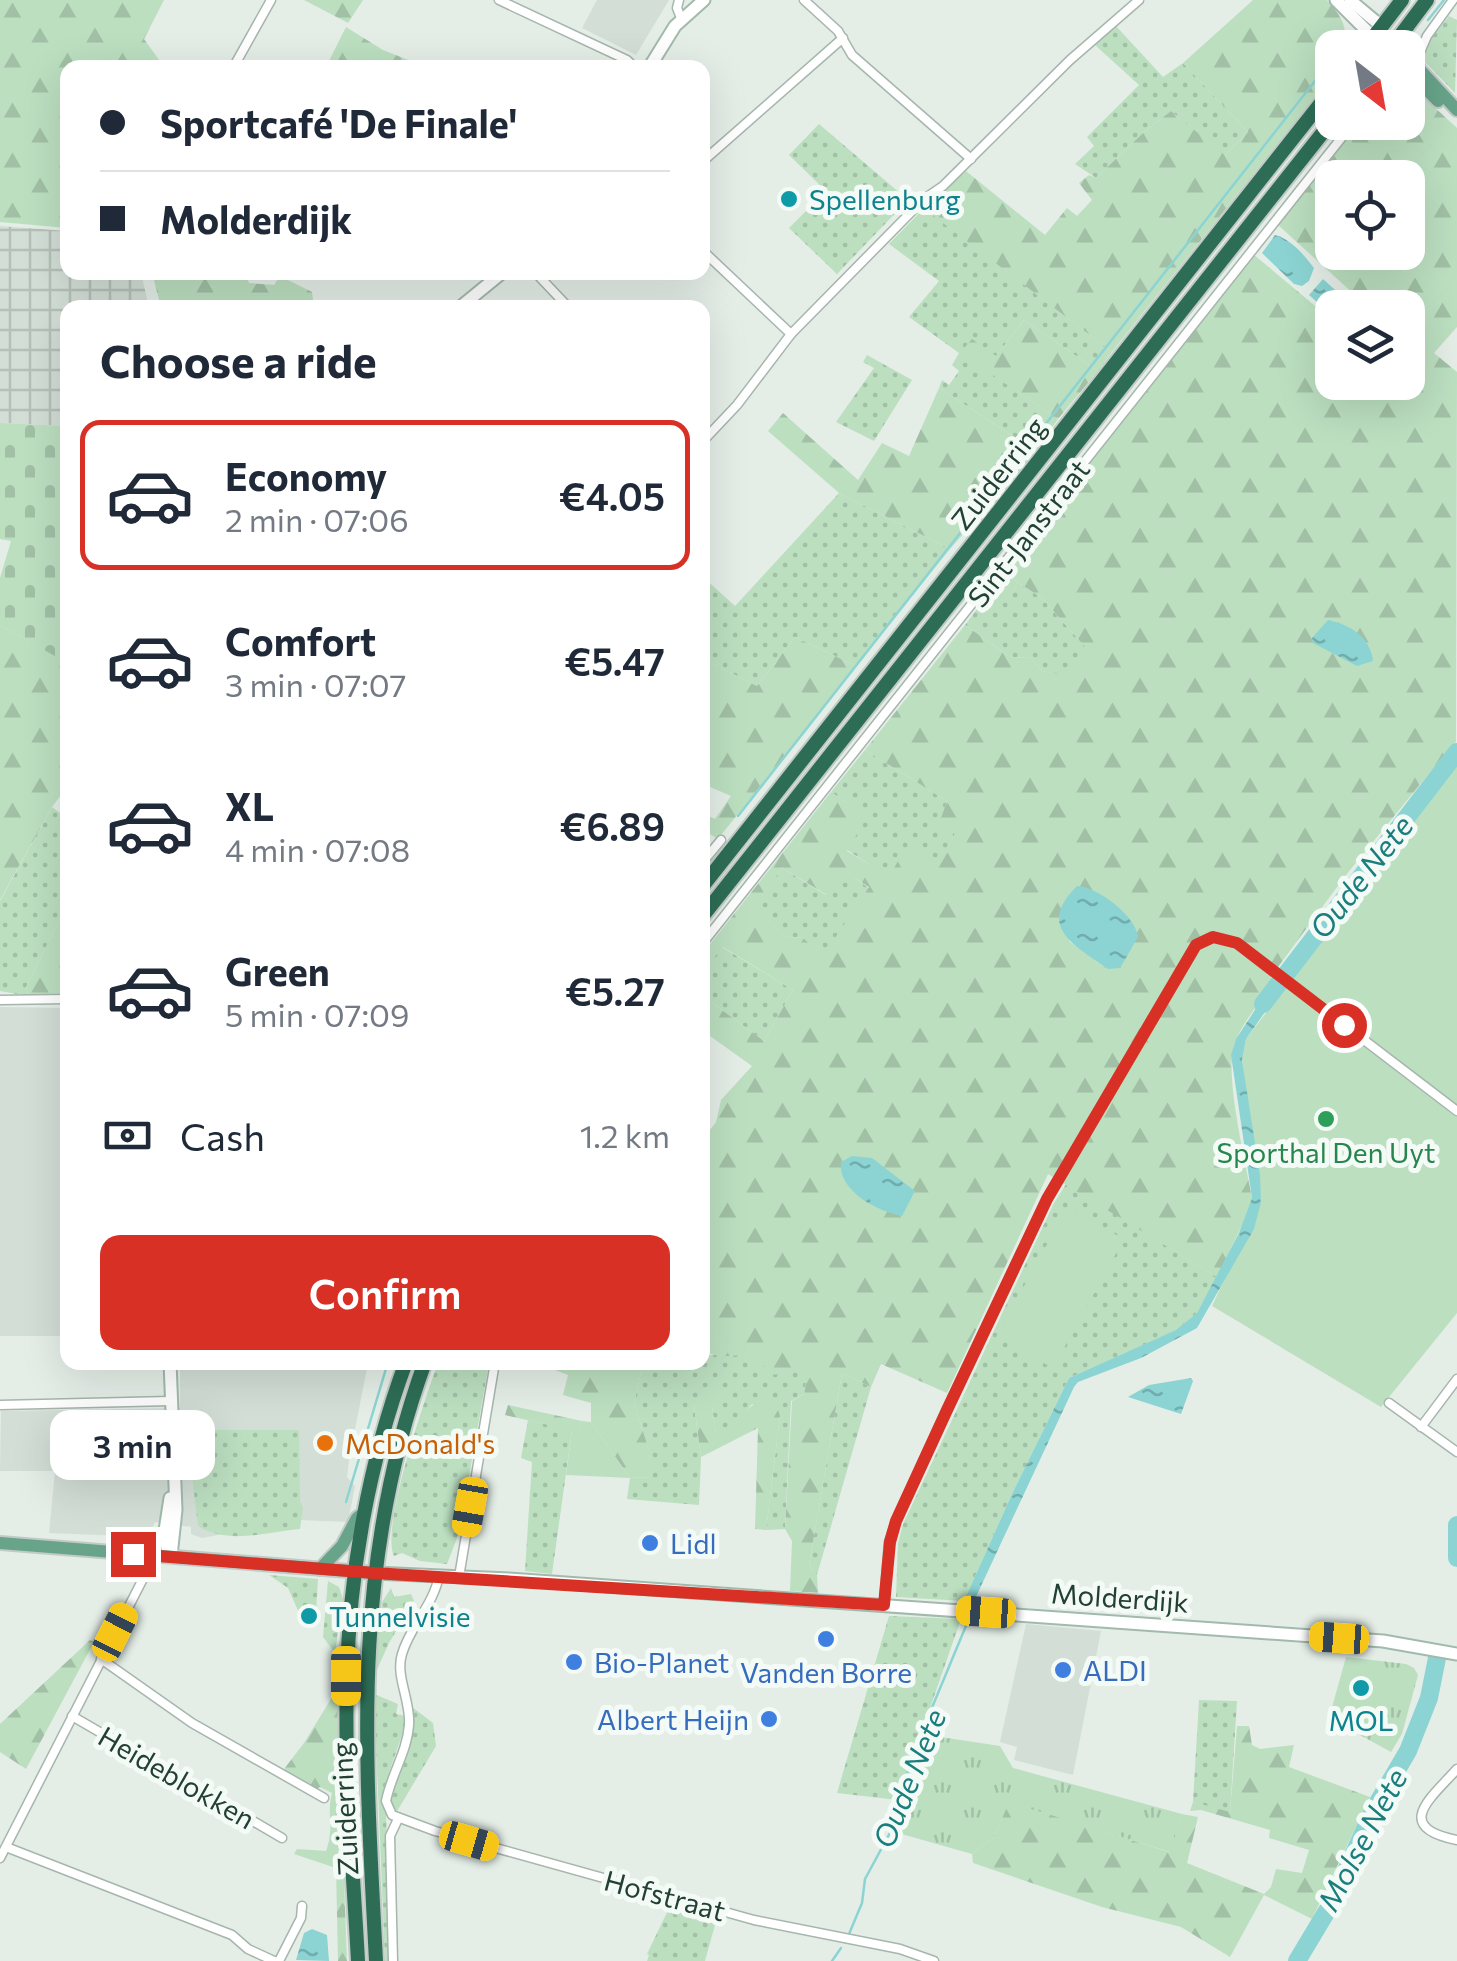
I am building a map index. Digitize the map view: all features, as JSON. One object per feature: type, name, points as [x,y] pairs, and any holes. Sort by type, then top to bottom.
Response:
[{"type":"highway","points":[[1389,30],[1402,0]]},
{"type":"highway","points":[[1396,30],[1427,0]]},
{"type":"highway","name":"Zuiderring","points":[[710,877],[1315,111]]},
{"type":"highway","name":"Zuiderring","points":[[710,907],[1317,140]]},
{"type":"highway","name":"Zuiderring","points":[[358,1961],[346,1718],[349,1640],[365,1512],[403,1370]]},
{"type":"highway","name":"Zuiderring","points":[[376,1961],[365,1716],[374,1573],[398,1451],[423,1370]]},
{"type":"main road","points":[[659,60],[681,18],[704,0]]},
{"type":"main road","points":[[1336,0],[1370,30]]},
{"type":"main road","points":[[1350,0],[1374,30]]},
{"type":"main road","points":[[1425,82],[1457,111]]},
{"type":"main road","points":[[469,300],[494,280]]},
{"type":"main road","points":[[170,1370],[176,1510],[171,1556]]},
{"type":"main road","points":[[320,1568],[342,1546],[357,1518],[365,1512]]},
{"type":"main road","name":"Molderdijk","points":[[0,1544],[356,1572],[1383,1641],[1457,1654]]},
{"type":"street","points":[[237,60],[271,0]]},
{"type":"street","points":[[499,0],[627,60]]},
{"type":"street","points":[[678,0],[681,18]]},
{"type":"street","points":[[804,0],[843,38],[852,55],[971,159]]},
{"type":"street","points":[[710,434],[792,334],[924,199],[944,186],[1070,60],[1139,0]]},
{"type":"street","points":[[1425,38],[1453,0]]},
{"type":"street","points":[[710,155],[843,38]]},
{"type":"street","name":"Sint-Janstraat","points":[[710,934],[1340,140]]},
{"type":"street","points":[[710,257],[792,334]]},
{"type":"street","points":[[542,280],[561,300]]},
{"type":"street","points":[[710,853],[720,840]]},
{"type":"street","points":[[884,1605],[896,1521],[1047,1199],[1190,952],[1203,940],[1221,938],[1237,943],[1457,1111]]},
{"type":"street","points":[[0,1000],[60,999]]},
{"type":"street","points":[[459,1577],[494,1370]]},
{"type":"street","points":[[1421,1427],[1457,1380]]},
{"type":"street","points":[[0,1404],[170,1401]]},
{"type":"street","points":[[1389,1404],[1457,1452]]},
{"type":"street","points":[[0,1858],[148,1567],[149,1555]]},
{"type":"street","points":[[393,1961],[390,1836],[398,1819],[386,1800],[409,1729],[402,1653],[433,1599],[439,1576]]},
{"type":"street","points":[[101,1660],[192,1723],[324,1798]]},
{"type":"street","name":"Heideblokken","points":[[72,1716],[282,1838]]},
{"type":"street","points":[[1457,1768],[1426,1800],[1422,1810],[1424,1828],[1457,1840]]},
{"type":"street","name":"Hofstraat","points":[[398,1819],[754,1920],[900,1948],[934,1961]]},
{"type":"street","points":[[6,1846],[232,1936],[276,1961],[301,1918],[302,1906]]},
{"type":"shaded area","points":[[597,0],[669,0],[636,55],[582,28]]},
{"type":"shaded area","points":[[0,226],[60,230],[60,280],[143,280],[147,300],[60,300],[60,426],[0,423]]},
{"type":"shaded area","points":[[0,1007],[60,1008],[60,1336],[0,1336]]},
{"type":"shaded area","points":[[180,1370],[367,1370],[349,1460],[347,1477],[355,1486],[348,1522],[300,1520],[202,1538],[191,1534],[191,1527],[155,1522],[148,1537],[49,1533],[55,1471],[0,1471],[1,1411],[180,1408]]},
{"type":"shaded area","points":[[1026,1624],[1101,1631],[1073,1775],[1014,1760],[1017,1747],[1000,1742]]},
{"type":"green space","points":[[0,0],[164,0],[144,39],[159,60],[60,60],[60,227],[0,222]]},
{"type":"green space","points":[[304,0],[363,0],[348,23]]},
{"type":"green space","points":[[1253,0],[1327,0],[1344,30],[1315,30],[1315,96],[1112,352],[930,213],[889,244],[966,171],[1045,235],[1067,208],[1077,216],[1092,200],[1079,183],[1089,175],[1096,178],[1171,111],[1225,155],[1248,132],[1183,63]]},
{"type":"green space","points":[[1449,16],[1457,20],[1455,93],[1425,62],[1432,38]]},
{"type":"green space","points":[[1116,26],[1163,77],[1183,63],[1248,132],[1224,156],[1171,111],[1096,178],[1075,164],[1094,146],[1087,137],[1139,85],[1095,45]]},
{"type":"green space","points":[[346,27],[383,50],[408,60],[330,60]]},
{"type":"green space","points":[[1425,99],[1457,128],[1457,327],[1434,353],[1457,372],[1456,741],[1446,763],[1440,760],[1346,875],[1278,967],[1235,1042],[1234,1095],[1252,1198],[1217,1277],[1048,1174],[947,1393],[881,1364],[871,1387],[842,1373],[809,1565],[817,1575],[818,1593],[790,1591],[792,1541],[785,1529],[792,1401],[804,1394],[806,1383],[799,1372],[770,1375],[754,1358],[710,1353],[710,1130],[721,1100],[752,1066],[710,1036],[710,1001],[764,1041],[793,990],[723,947],[710,963],[710,944],[831,792],[867,817],[847,851],[889,876],[908,845],[939,861],[955,834],[939,824],[947,801],[865,750],[965,625],[1010,657],[1031,658],[1042,671],[1070,676],[1086,648],[1042,598],[1004,573],[1253,254],[1315,306],[1315,400],[1425,400],[1425,290],[1349,290],[1327,270],[1425,270],[1425,160],[1329,160],[1345,140],[1425,140]],"holes":[[[782,868],[827,895],[843,871],[869,887],[823,956],[802,937],[788,938],[753,908]],[[1073,890],[1108,969],[1070,942],[1060,915]]]},
{"type":"green space","points":[[819,124],[908,200],[837,274],[789,228],[826,191],[789,155]]},
{"type":"green space","points":[[1315,177],[1315,259],[1277,224]]},
{"type":"green space","points":[[930,212],[1112,352],[1098,371],[1024,320],[996,356],[961,353],[1058,419],[1036,451],[939,388],[942,380],[949,385],[959,371],[952,365],[959,353],[909,317],[939,281],[889,244]]},
{"type":"green space","points":[[154,280],[248,280],[274,285],[277,280],[288,280],[312,292],[313,300],[159,300]]},
{"type":"green space","points":[[1024,320],[1098,371],[1058,419],[960,353],[972,339],[996,356]]},
{"type":"green space","points":[[867,355],[912,380],[874,441],[836,422],[874,368],[863,362]]},
{"type":"green space","points":[[939,388],[1036,451],[950,549],[839,493],[768,431],[783,413],[858,480],[882,443],[909,456]]},
{"type":"green space","points":[[0,423],[60,426],[60,659],[0,625],[0,578],[11,541],[0,539]]},
{"type":"green space","points":[[839,493],[950,549],[856,666],[795,637],[757,686],[710,662],[710,583],[735,606]]},
{"type":"green space","points":[[1004,573],[1042,598],[1087,649],[1070,677],[1042,671],[1031,658],[1010,657],[965,625]]},
{"type":"green space","points":[[0,625],[60,659],[60,796],[0,900]]},
{"type":"green space","points":[[795,637],[856,666],[718,839],[710,834],[710,817],[715,819],[731,796],[710,787],[710,662],[757,686]]},
{"type":"green space","points":[[865,750],[947,801],[955,834],[939,862],[889,877],[847,850],[866,817],[831,792]]},
{"type":"green space","points":[[1457,763],[1457,1313],[1381,1407],[1212,1306],[1261,1202],[1242,1060],[1246,1039]]},
{"type":"green space","points":[[52,807],[60,813],[60,919],[26,987],[28,996],[0,991],[0,901]]},
{"type":"green space","points":[[782,868],[826,895],[843,870],[869,888],[823,957],[802,937],[788,938],[752,908]]},
{"type":"green space","points":[[60,919],[60,994],[28,996],[26,987]]},
{"type":"green space","points":[[722,947],[793,990],[764,1041],[710,1001],[710,962]]},
{"type":"green space","points":[[1066,1184],[1217,1277],[1197,1313],[1177,1330],[1069,1378],[964,1601],[896,1597],[898,1544],[903,1524]]},
{"type":"green space","points":[[1067,1208],[1124,1239],[1053,1368],[996,1337]]},
{"type":"green space","points":[[710,1355],[753,1355],[764,1364],[799,1371],[806,1383],[804,1394],[791,1401],[785,1529],[766,1530],[780,1416],[752,1404],[738,1422],[716,1434],[712,1407],[726,1397],[694,1405],[701,1457],[699,1505],[627,1499],[630,1478],[650,1477],[649,1450],[634,1403],[641,1370],[710,1370]]},
{"type":"green space","points":[[436,1370],[488,1370],[459,1533],[447,1564],[420,1561],[402,1553],[394,1556],[391,1541],[406,1461]]},
{"type":"green space","points":[[555,1370],[641,1370],[634,1403],[649,1450],[651,1477],[630,1478],[591,1422],[591,1403],[563,1395],[568,1375]]},
{"type":"green space","points":[[842,1373],[871,1387],[817,1575],[809,1565]]},
{"type":"green space","points":[[716,1387],[727,1398],[712,1407],[716,1433],[766,1396],[775,1401],[780,1416],[766,1530],[755,1529],[758,1428],[701,1457],[694,1405]]},
{"type":"green space","points":[[508,1405],[582,1421],[579,1432],[505,1415]]},
{"type":"green space","points":[[528,1420],[572,1430],[552,1574],[525,1571],[532,1462],[521,1458]]},
{"type":"green space","points":[[582,1421],[591,1422],[630,1478],[566,1475],[572,1430],[579,1431]]},
{"type":"green space","points":[[193,1430],[299,1430],[303,1508],[300,1529],[235,1536],[198,1526],[187,1434]]},
{"type":"green space","points":[[269,1575],[318,1579],[316,1612],[300,1615],[288,1588]]},
{"type":"green space","points":[[328,1581],[339,1587],[343,1599],[335,1653],[323,1637]]},
{"type":"green space","points":[[391,1588],[394,1597],[411,1594],[414,1601],[375,1674],[382,1602]]},
{"type":"green space","points":[[889,1616],[961,1619],[898,1800],[837,1793]]},
{"type":"green space","points":[[90,1640],[94,1642],[26,1769],[0,1752],[0,1724]]},
{"type":"green space","points":[[1346,1657],[1406,1664],[1418,1675],[1402,1734],[1391,1752],[1329,1718]]},
{"type":"green space","points":[[337,1689],[347,1961],[338,1961],[336,1868],[294,1854],[297,1849],[326,1851],[332,1793],[320,1787],[315,1790],[281,1773]]},
{"type":"green space","points":[[374,1694],[398,1704],[396,1714],[406,1716],[384,1792],[391,1961],[385,1961]]},
{"type":"green space","points":[[1199,1700],[1237,1701],[1230,1813],[1193,1802]]},
{"type":"green space","points":[[412,1707],[433,1723],[436,1746],[396,1813],[389,1797],[412,1726]]},
{"type":"green space","points":[[1237,1726],[1249,1726],[1252,1745],[1260,1749],[1294,1745],[1289,1767],[1370,1797],[1312,1919],[1264,1895],[1230,1957],[1181,1927],[1102,1907],[973,1863],[972,1854],[994,1837],[1009,1801],[1169,1852],[1182,1814],[1198,1817],[1187,1863],[1264,1894],[1271,1887],[1276,1869],[1302,1873],[1309,1850],[1269,1838],[1270,1830],[1201,1810],[1190,1811],[1193,1802],[1230,1812]]},
{"type":"green space","points":[[921,1734],[1000,1746],[1013,1768],[1182,1814],[1170,1852],[1009,1802],[994,1837],[972,1854],[891,1831]]},
{"type":"green space","points":[[672,1902],[718,1914],[705,1961],[647,1961]]},
{"type":"water","points":[[1275,235],[1292,244],[1314,268],[1309,281],[1302,286],[1294,284],[1262,253]]},
{"type":"water","points":[[1323,279],[1335,290],[1315,290],[1315,300],[1309,295]]},
{"type":"water","points":[[1328,620],[1358,633],[1368,645],[1373,661],[1357,666],[1313,643],[1312,638]]},
{"type":"water","points":[[1077,886],[1095,891],[1115,904],[1136,929],[1138,937],[1120,968],[1108,969],[1065,934],[1060,913]]},
{"type":"water","points":[[1273,982],[1282,988],[1246,1039],[1242,1060],[1260,1175],[1261,1202],[1254,1229],[1197,1328],[1074,1387],[974,1601],[964,1601],[1069,1378],[1176,1330],[1197,1313],[1239,1233],[1252,1198],[1231,1055],[1236,1039]]},
{"type":"water","points":[[852,1156],[872,1158],[915,1191],[902,1216],[872,1205],[852,1191],[841,1162]]},
{"type":"water","points":[[1191,1378],[1181,1414],[1128,1397],[1149,1385]]},
{"type":"water","points":[[312,1929],[327,1935],[329,1961],[296,1960],[304,1933]]},
{"type":"waterway","points":[[1428,20],[1444,0]]},
{"type":"waterway","points":[[738,816],[1315,81]]},
{"type":"waterway","name":"Oude Nete","points":[[1263,1004],[1457,752]]},
{"type":"waterway","points":[[346,1502],[386,1370]]},
{"type":"waterway","name":"Molse Nete","points":[[1457,1525],[1457,1558]]},
{"type":"waterway","name":"Oude Nete","points":[[849,1934],[862,1903],[865,1879],[891,1831],[921,1734],[968,1621]]},
{"type":"waterway","name":"Molse Nete","points":[[1297,1961],[1330,1906],[1374,1809],[1408,1751],[1429,1698],[1437,1658]]},
{"type":"waterway","name":"Oude Nete","points":[[832,1961],[841,1948]]},
{"type":"place","name":"Spellenburg","points":[[789,199]]},
{"type":"place","name":"Sporthal Den Uyt","points":[[1326,1119]]},
{"type":"place","name":"McDonald's","points":[[325,1443]]},
{"type":"place","name":"Lidl","points":[[650,1543]]},
{"type":"place","name":"Tunnelvisie","points":[[309,1616]]},
{"type":"place","name":"Vanden Borre","points":[[826,1639]]},
{"type":"place","name":"Bio-Planet","points":[[574,1662]]},
{"type":"place","name":"ALDI","points":[[1063,1670]]},
{"type":"place","name":"MOL","points":[[1361,1688]]},
{"type":"place","name":"Albert Heijn","points":[[769,1719]]},
{"type":"route","points":[[133,1554],[884,1605],[896,1521],[947,1410],[1047,1199],[1190,952],[1213,937],[1237,943],[1344,1025]]}]
